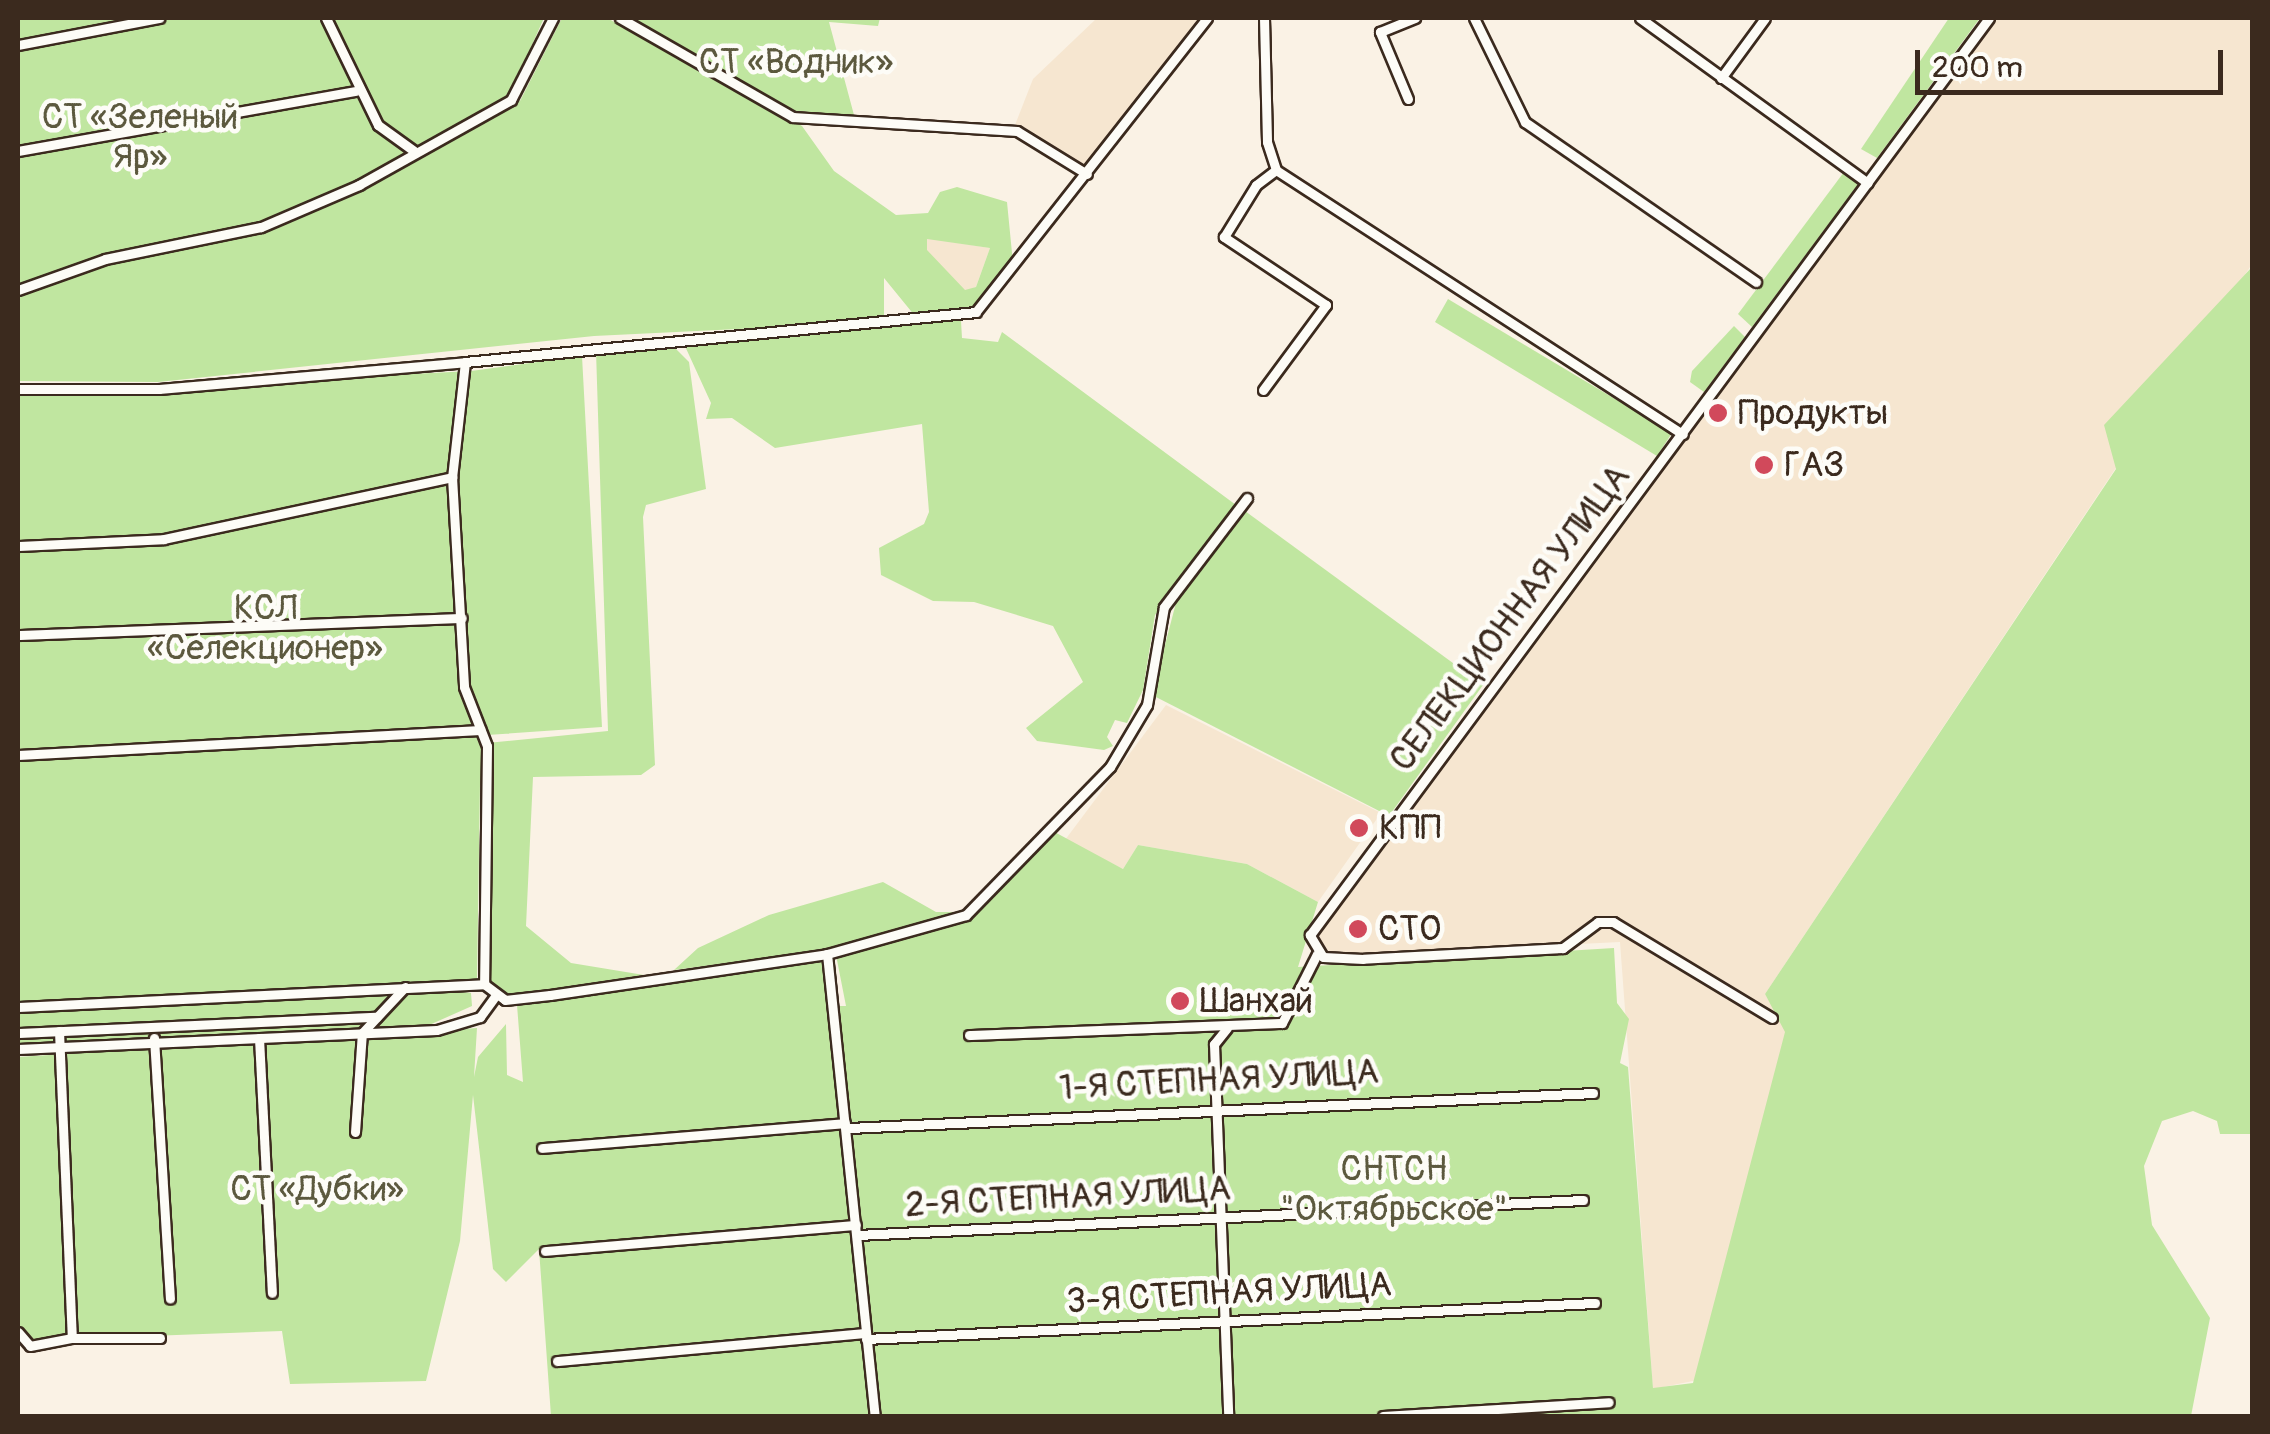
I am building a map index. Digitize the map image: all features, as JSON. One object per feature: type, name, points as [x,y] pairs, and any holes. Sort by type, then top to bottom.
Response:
[{"type":"street","points":[[18,45],[159,18]]},
{"type":"street","points":[[326,18],[356,91],[378,124],[414,151]]},
{"type":"street","points":[[18,290],[105,258],[261,227],[414,151],[511,100],[552,18]]},
{"type":"street","points":[[620,18],[793,117],[1017,131],[1087,174]]},
{"type":"street","points":[[18,389],[159,389],[976,312],[1207,18]]},
{"type":"street","points":[[1264,18],[1266,142],[1276,170],[1683,434]]},
{"type":"street","points":[[1408,99],[1380,32],[1415,18]]},
{"type":"street","points":[[1474,18],[1525,122],[1756,282]]},
{"type":"street","points":[[1640,18],[1868,183]]},
{"type":"street","points":[[1720,78],[1764,18]]},
{"type":"street","name":"СЕЛЕКЦИОННАЯ УЛИЦА","points":[[1318,954],[1312,930],[1990,18]]},
{"type":"street","points":[[18,151],[356,91]]},
{"type":"street","points":[[1263,390],[1326,305],[1224,236],[1256,186],[1276,170]]},
{"type":"street","points":[[464,362],[452,477],[464,686],[488,765],[484,984],[495,996]]},
{"type":"street","points":[[18,546],[150,541],[452,477]]},
{"type":"street","points":[[18,1049],[458,1026],[495,996],[827,954],[966,915],[1110,767],[1147,705],[1164,607],[1247,498]]},
{"type":"street","points":[[18,636],[462,618]]},
{"type":"street","points":[[18,755],[480,730]]},
{"type":"street","points":[[969,1035],[1227,1028],[1289,1019],[1318,954],[1563,948],[1598,922],[1613,922],[1772,1018]]},
{"type":"street","points":[[827,954],[875,1416]]},
{"type":"street","points":[[18,1007],[484,984]]},
{"type":"street","points":[[355,1132],[362,1033],[405,987]]},
{"type":"street","points":[[18,1033],[377,1017]]},
{"type":"street","points":[[152,1026],[170,1300]]},
{"type":"street","points":[[1227,1028],[1214,1044],[1216,1216],[1228,1416]]},
{"type":"street","points":[[59,1031],[72,1338]]},
{"type":"street","points":[[258,1038],[272,1293]]},
{"type":"street","name":"1-Я СТЕПНАЯ УЛИЦА","points":[[542,1148],[1215,1105],[1593,1093]]},
{"type":"street","name":"2-Я СТЕПНАЯ УЛИЦА","points":[[545,1251],[856,1230],[1583,1200]]},
{"type":"street","name":"3-Я СТЕПНАЯ УЛИЦА","points":[[557,1362],[866,1336],[1595,1303]]},
{"type":"street","points":[[18,1332],[30,1346],[72,1338],[160,1338]]},
{"type":"street","points":[[1383,1416],[1609,1402]]},
{"type":"shaded area","points":[[1097,18],[1202,18],[1086,168],[1015,125],[1033,79]]},
{"type":"shaded area","points":[[1994,18],[2252,18],[2252,264],[1765,994],[1786,1031],[1698,1380],[1653,1389],[1620,942],[1330,956],[1316,950],[1314,931]]},
{"type":"shaded area","points":[[927,238],[990,248],[976,287],[965,291],[926,250]]},
{"type":"shaded area","points":[[1166,705],[1381,813],[1318,902],[1247,864],[1138,845],[1123,869],[1065,840]]},
{"type":"green space","name":"СТ «Зеленый Яр»","points":[[18,18],[544,18],[510,94],[520,101],[562,18],[607,18],[802,126],[834,171],[896,215],[928,213],[940,192],[957,187],[1007,202],[1013,263],[975,307],[915,316],[884,278],[884,322],[594,336],[158,382],[18,381]],"holes":[[[927,239],[990,248],[976,287],[965,290],[927,250]]]},
{"type":"green space","name":"СТ «Водник»","points":[[632,18],[880,18],[878,26],[829,22],[854,115],[795,111]]},
{"type":"green space","points":[[1949,18],[1980,18],[1877,158],[1861,149]]},
{"type":"green space","points":[[1844,172],[1859,183],[1752,327],[1738,314]]},
{"type":"green space","points":[[2252,267],[2252,1134],[2220,1134],[2217,1121],[2193,1111],[2162,1121],[2144,1166],[2152,1225],[2210,1318],[2191,1416],[551,1416],[539,1249],[506,1282],[493,1269],[473,1095],[460,1241],[426,1381],[290,1384],[282,1331],[18,1341],[18,1057],[477,1028],[474,1077],[478,1057],[506,1024],[507,1075],[523,1082],[517,1005],[831,957],[838,1006],[846,1006],[836,955],[967,917],[1049,829],[1123,869],[1138,845],[1247,864],[1318,902],[1298,967],[1614,948],[1617,1003],[1629,1019],[1620,1063],[1628,1067],[1653,1388],[1693,1383],[1785,1032],[1765,994],[2116,469],[2104,425]]},
{"type":"green space","points":[[1448,299],[1672,433],[1657,456],[1435,322]]},
{"type":"green space","points":[[961,321],[962,338],[998,342],[1002,332],[1236,505],[1155,615],[1143,690],[1127,723],[1115,720],[1107,737],[1113,746],[1104,750],[1037,741],[1026,728],[1083,682],[1053,626],[974,602],[933,601],[881,575],[879,548],[924,524],[929,512],[922,424],[775,448],[732,418],[706,419],[711,403],[684,344]]},
{"type":"green space","points":[[1734,326],[1745,337],[1704,392],[1690,382],[1692,371]]},
{"type":"green space","name":"КСЛ «Селекционер»","points":[[673,346],[689,362],[706,489],[646,505],[643,517],[655,765],[641,775],[533,777],[526,926],[571,963],[644,975],[506,996],[488,983],[487,784],[480,785],[477,979],[18,1011],[18,394],[471,371],[582,356],[602,727],[487,735],[487,743],[608,731],[596,351]]},
{"type":"green space","points":[[1245,511],[1483,685],[1389,816],[1152,695],[1178,595]]},
{"type":"green space","points":[[883,882],[936,912],[959,912],[826,950],[674,970],[698,948],[769,915]]},
{"type":"green space","points":[[446,990],[471,993],[472,1006],[427,1026],[18,1047],[18,1014]]},
{"type":"place","name":"Продукты","points":[[1718,413]]},
{"type":"place","name":"ГАЗ","points":[[1764,465]]},
{"type":"place","name":"КПП","points":[[1359,828]]},
{"type":"place","name":"СТО","points":[[1358,929]]},
{"type":"place","name":"Шанхай","points":[[1180,1001]]},
{"type":"park label","name":"СТ «Дубки»","points":[[317,1189]]},
{"type":"park label","name":"СНТСН \"Октябрьское\"","points":[[1394,1189]]}]
